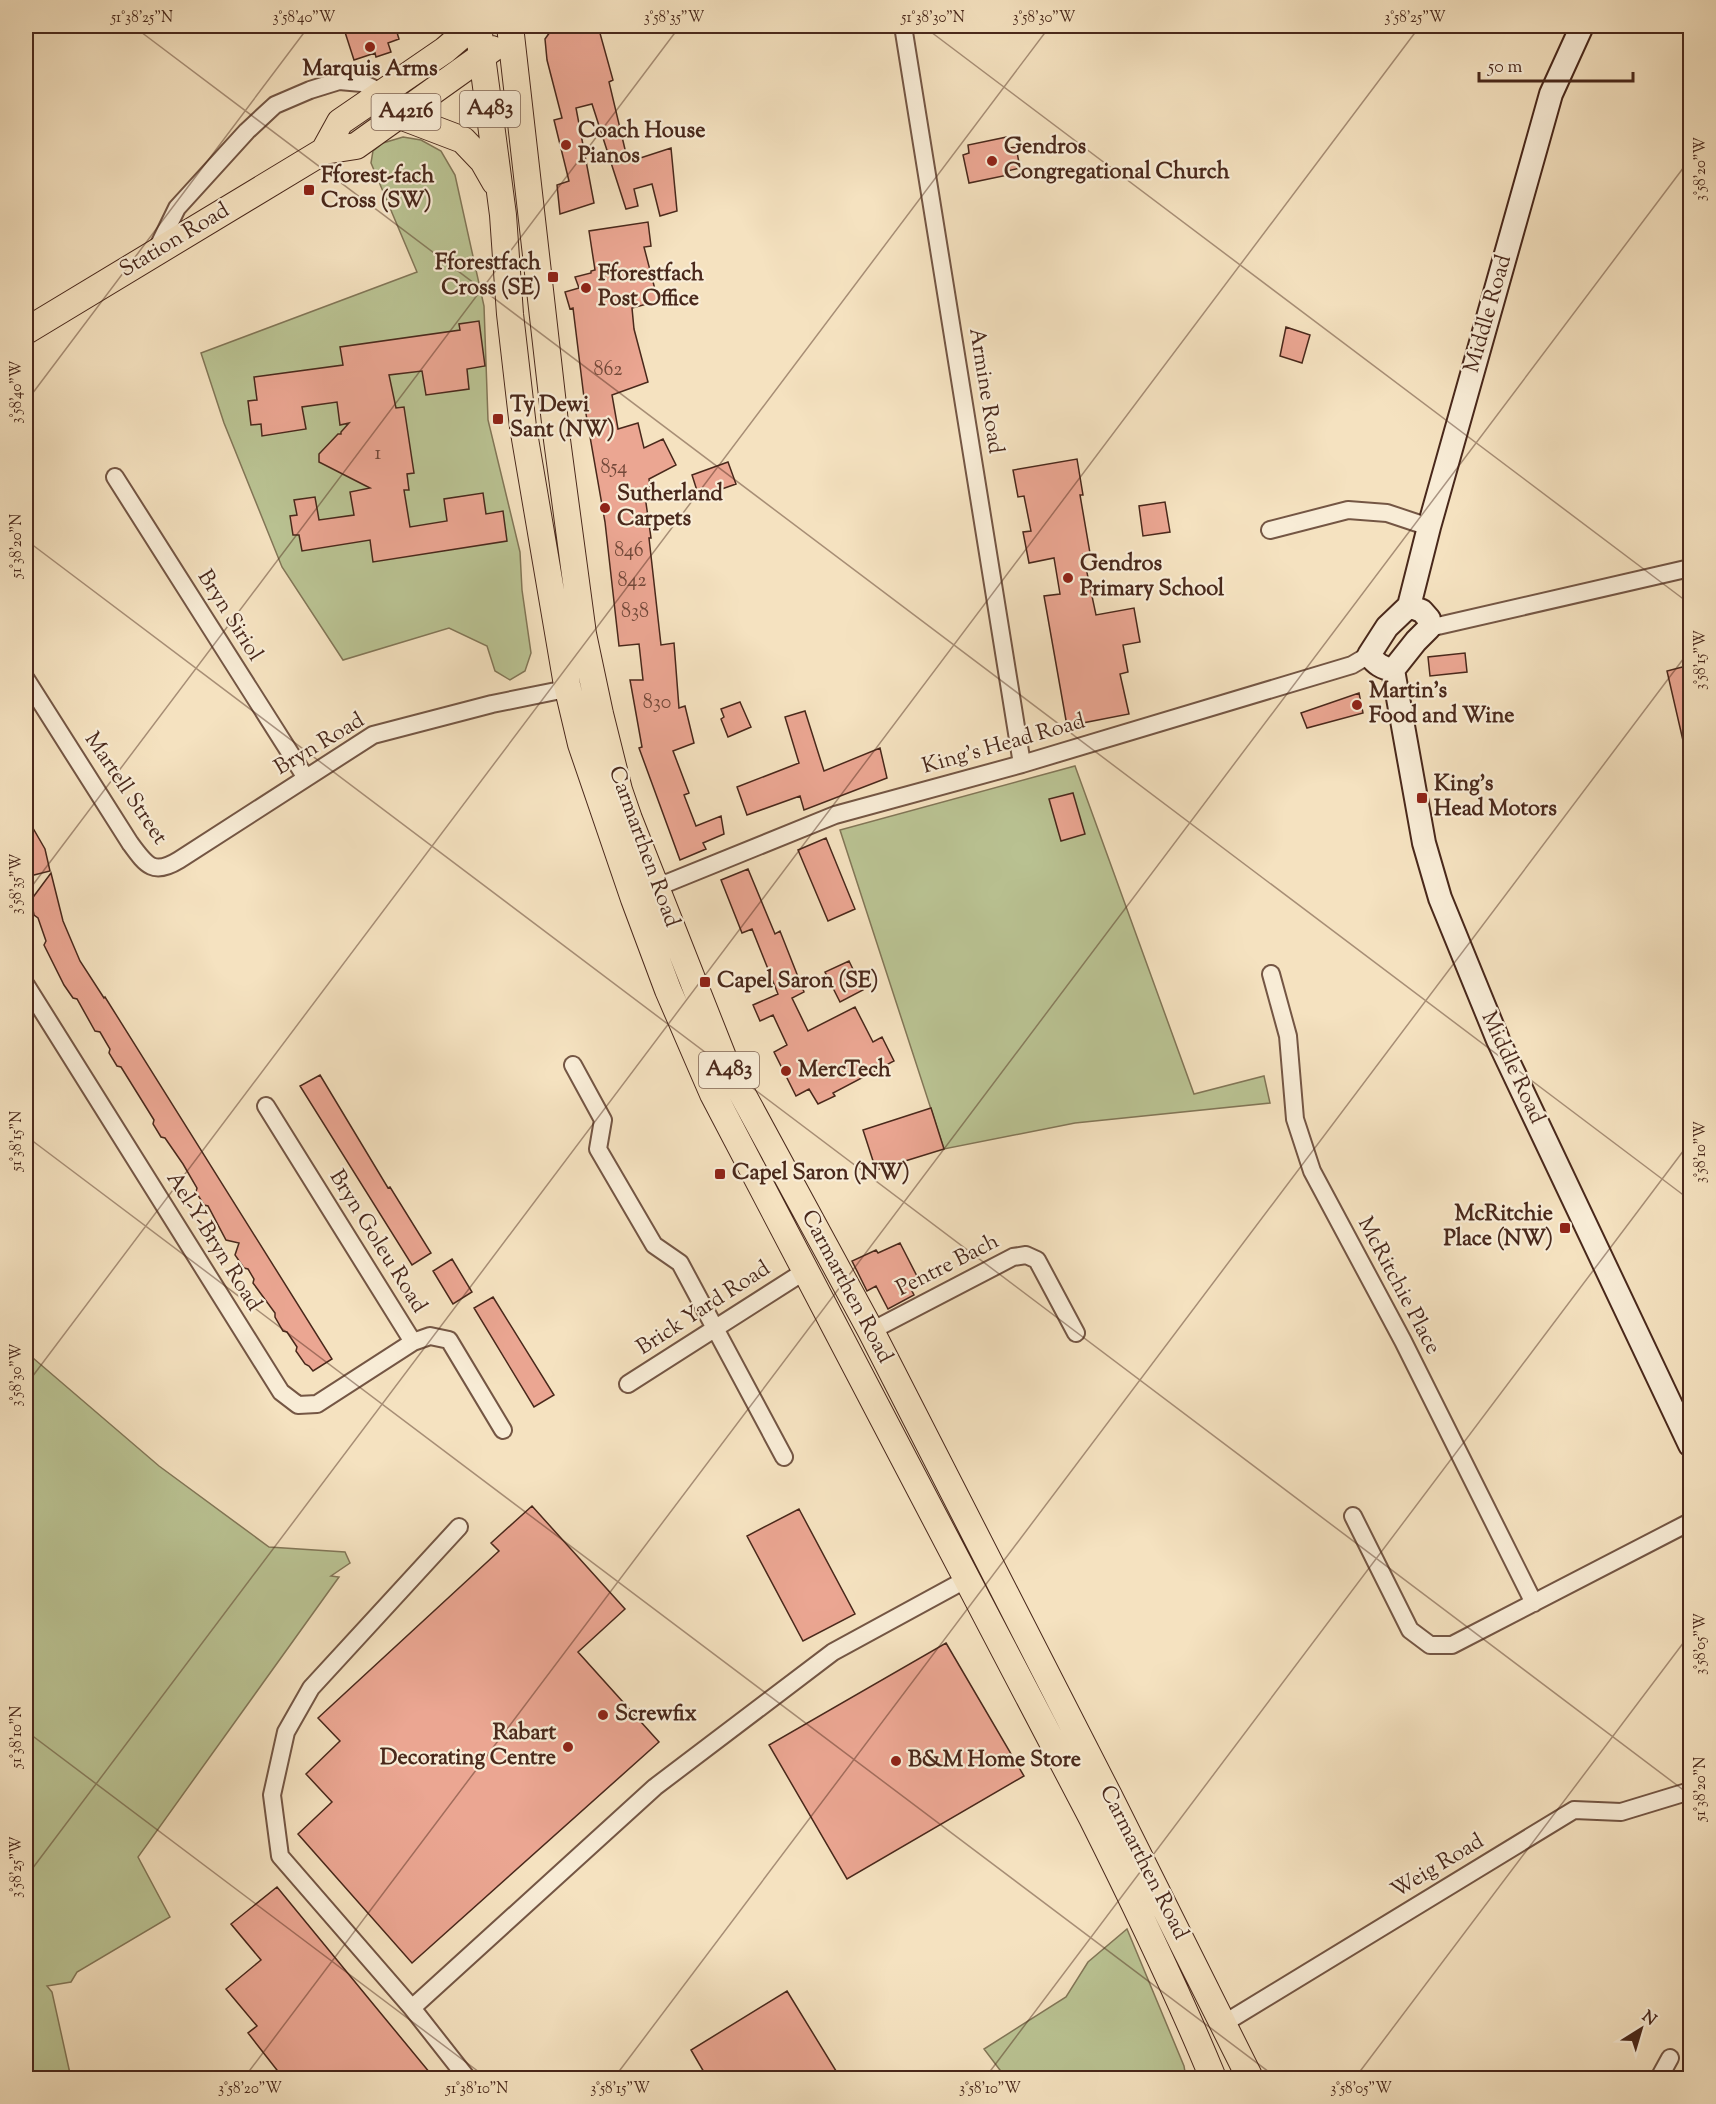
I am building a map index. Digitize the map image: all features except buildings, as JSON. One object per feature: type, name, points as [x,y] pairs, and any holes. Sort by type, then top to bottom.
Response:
[{"type":"main road","name":"A4216","points":[[324,151],[340,122],[445,50],[472,26]]},
{"type":"main road","name":"Carmarthen Road","points":[[478,26],[500,193],[510,314],[523,427],[567,685],[581,744],[598,796],[668,990],[713,1094],[1092,1818],[1144,1921],[1192,2026],[1213,2079]]},
{"type":"main road","name":"Carmarthen Road","points":[[515,28],[557,441],[583,634],[596,700],[619,790],[655,888],[725,1062],[870,1331],[1082,1743],[1250,2079]]},
{"type":"main road","name":"Station Road","points":[[26,331],[324,151],[356,146],[482,57],[515,28]]},
{"type":"main road","points":[[400,116],[463,140],[483,160],[500,193]]},
{"type":"street","name":"Armine Road","points":[[903,26],[1022,764]]},
{"type":"street","name":"Middle Road","points":[[1409,606],[1429,527],[1551,94],[1582,26]]},
{"type":"street","points":[[155,253],[177,208],[247,130],[275,105],[339,81],[362,83],[381,92]]},
{"type":"street","name":"Bryn Siriol","points":[[115,477],[306,778]]},
{"type":"street","points":[[1270,530],[1348,510],[1387,513],[1429,527]]},
{"type":"street","points":[[1429,628],[1429,619],[1422,611],[1409,606],[1387,627],[1369,655],[1384,669],[1393,670],[1429,628],[1690,568]]},
{"type":"street","name":"King's Head Road","points":[[655,888],[835,815],[1022,764],[1352,665],[1369,655]]},
{"type":"street","name":"Middle Road","points":[[1393,670],[1424,843],[1440,898],[1498,1040],[1690,1445]]},
{"type":"street","name":"Bryn Road","points":[[211,840],[373,735],[492,704],[556,691],[567,685]]},
{"type":"street","name":"Martell Street","points":[[29,690],[143,861],[151,867],[160,869],[168,867],[211,840]]},
{"type":"street","name":"McRitchie Place","points":[[1271,974],[1288,1036],[1295,1119],[1312,1172],[1403,1341],[1534,1603]]},
{"type":"street","name":"Ael-Y-Bryn Road","points":[[26,985],[280,1392],[298,1405],[317,1404],[413,1342]]},
{"type":"street","points":[[573,1065],[603,1120],[598,1149],[654,1245],[680,1263],[784,1457]]},
{"type":"street","name":"Bryn Goleu Road","points":[[266,1106],[413,1342],[430,1336],[449,1340],[503,1430]]},
{"type":"street","name":"Pentre Bach","points":[[870,1331],[1013,1257],[1026,1255],[1037,1260],[1076,1333]]},
{"type":"street","name":"Brick Yard Road","points":[[628,1384],[805,1271]]},
{"type":"street","points":[[1353,1516],[1410,1630],[1430,1645],[1452,1645],[1690,1521]]},
{"type":"street","points":[[459,1527],[311,1688],[286,1732],[272,1795],[280,1856],[412,2007],[467,2079]]},
{"type":"street","points":[[412,2007],[655,1786],[833,1652],[967,1579]]},
{"type":"street","name":"Weig Road","points":[[1223,2024],[1574,1810],[1621,1812],[1690,1791]]},
{"type":"street","points":[[1659,2079],[1670,2058]]},
{"type":"green space","points":[[403,137],[421,140],[441,151],[455,175],[484,306],[488,420],[520,552],[522,590],[531,653],[525,671],[510,680],[495,671],[487,646],[449,628],[343,660],[282,567],[224,423],[201,353],[417,272],[371,163],[373,151],[383,143]]},
{"type":"green space","points":[[1075,766],[1194,1094],[1264,1076],[1270,1103],[1075,1123],[944,1149],[840,830]]},
{"type":"green space","points":[[26,1352],[159,1466],[269,1547],[345,1552],[350,1563],[331,1576],[339,1577],[138,1857],[170,1917],[77,1972],[71,1982],[47,1986],[52,1992],[71,2078],[26,2078]]},
{"type":"green space","points":[[1127,1929],[1184,2066],[1186,2078],[1006,2078],[984,2049],[1066,1997],[1088,1962]]},
{"type":"place","name":"Marquis Arms","points":[[370,47]]},
{"type":"place","name":"Coach House Pianos","points":[[566,145]]},
{"type":"place","name":"Gendros Congregational Church","points":[[992,161]]},
{"type":"place","name":"Fforest-fach Cross (SW)","points":[[309,190]]},
{"type":"place","name":"Fforestfach Cross (SE)","points":[[553,277]]},
{"type":"place","name":"Fforestfach Post Office","points":[[586,288]]},
{"type":"place","name":"Ty Dewi Sant (NW)","points":[[498,419]]},
{"type":"place","name":"Sutherland Carpets","points":[[605,508]]},
{"type":"place","name":"Gendros Primary School","points":[[1068,578]]},
{"type":"place","name":"Martin's Food and Wine","points":[[1357,705]]},
{"type":"place","name":"King's Head Motors","points":[[1422,798]]},
{"type":"place","name":"Capel Saron (SE)","points":[[705,982]]},
{"type":"place","name":"MercTech","points":[[786,1071]]},
{"type":"place","name":"Capel Saron (NW)","points":[[720,1174]]},
{"type":"place","name":"McRitchie Place (NW)","points":[[1565,1228]]},
{"type":"place","name":"Screwfix","points":[[603,1715]]},
{"type":"place","name":"Rabart Decorating Centre","points":[[568,1747]]},
{"type":"place","name":"B&M Home Store","points":[[896,1761]]}]
